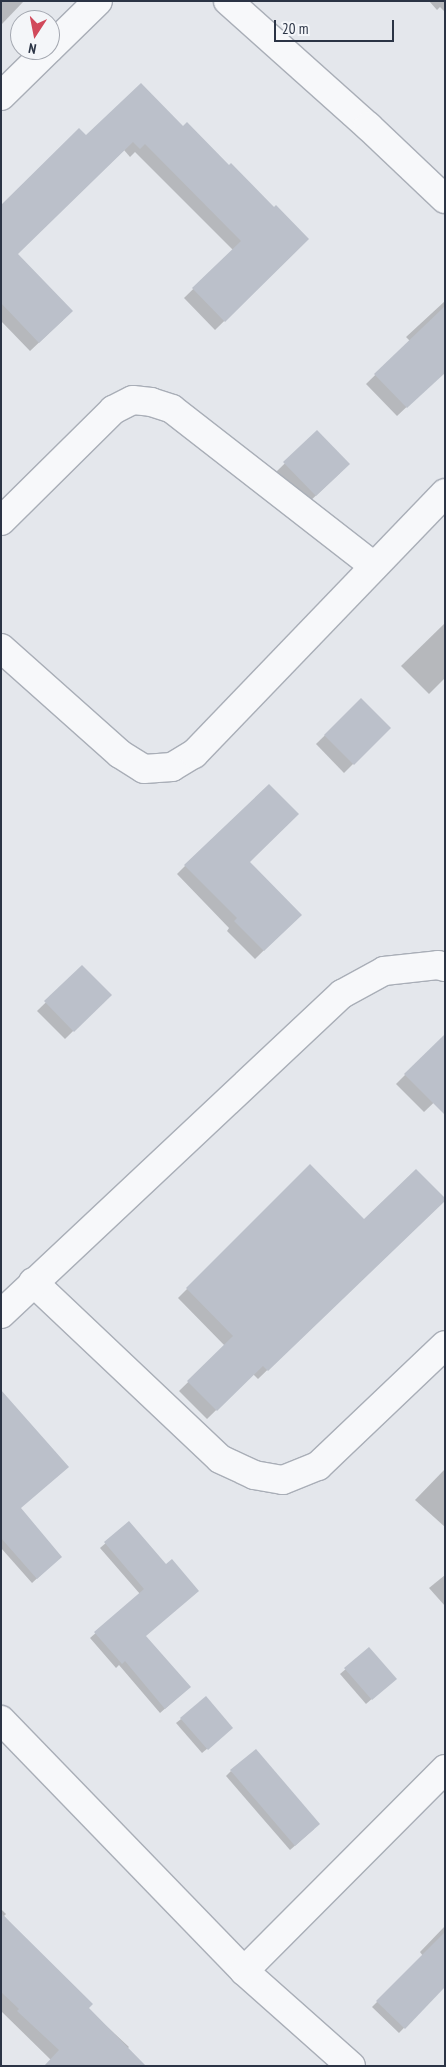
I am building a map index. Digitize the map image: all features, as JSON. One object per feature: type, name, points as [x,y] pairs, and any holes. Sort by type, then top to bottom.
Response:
[{"type":"street","points":[[60,38],[98,1]]},
{"type":"street","points":[[228,1],[368,126],[445,200]]},
{"type":"street","points":[[1,96],[38,60]]},
{"type":"street","points":[[1,521],[113,410],[133,400],[150,402],[172,409],[374,566]]},
{"type":"street","points":[[1,648],[120,754],[144,769],[172,767],[194,754],[374,566],[443,497]]},
{"type":"street","points":[[1,1314],[342,994],[384,971],[445,967]]},
{"type":"street","points":[[33,1282],[220,1459],[254,1475],[283,1480],[318,1466],[445,1344]]},
{"type":"street","points":[[1,1720],[244,1971],[351,2066]]},
{"type":"street","points":[[244,1971],[445,1770]]},
{"type":"building","points":[[141,83],[183,126],[187,122],[229,165],[231,163],[274,207],[276,205],[309,239],[225,322],[192,288],[241,241],[145,144],[140,149],[133,142],[18,254],[73,311],[39,343],[1,303],[1,205],[79,128],[86,135]]},
{"type":"building","points":[[445,306],[445,373],[407,408],[374,374]]},
{"type":"building","points":[[317,430],[350,464],[316,496],[283,462]]},
{"type":"building","points":[[361,698],[391,728],[354,765],[324,735]]},
{"type":"building","points":[[269,784],[299,814],[250,862],[302,915],[264,951],[234,921],[237,918],[184,865]]},
{"type":"building","points":[[82,965],[112,995],[74,1032],[44,1001]]},
{"type":"building","points":[[445,1034],[445,1115],[404,1074]]},
{"type":"building","points":[[310,1164],[364,1219],[416,1169],[445,1198],[445,1201],[268,1371],[263,1366],[217,1411],[187,1381],[233,1336],[186,1288]]},
{"type":"building","points":[[1,1390],[69,1467],[21,1508],[62,1557],[37,1579],[1,1538]]},
{"type":"building","points":[[129,1521],[166,1564],[172,1559],[199,1591],[146,1636],[191,1687],[165,1709],[125,1661],[122,1664],[94,1632],[144,1589],[104,1542]]},
{"type":"building","points":[[369,1647],[397,1679],[372,1700],[344,1668]]},
{"type":"building","points":[[206,1696],[233,1728],[208,1750],[180,1718]]},
{"type":"building","points":[[256,1749],[320,1824],[295,1846],[230,1770]]},
{"type":"building","points":[[1,1913],[93,2004],[89,2008],[146,2066],[44,2066],[59,2050],[17,2011],[19,2009],[1,1992]]},
{"type":"building","points":[[445,1932],[445,1987],[405,2029],[376,2001]]}]
